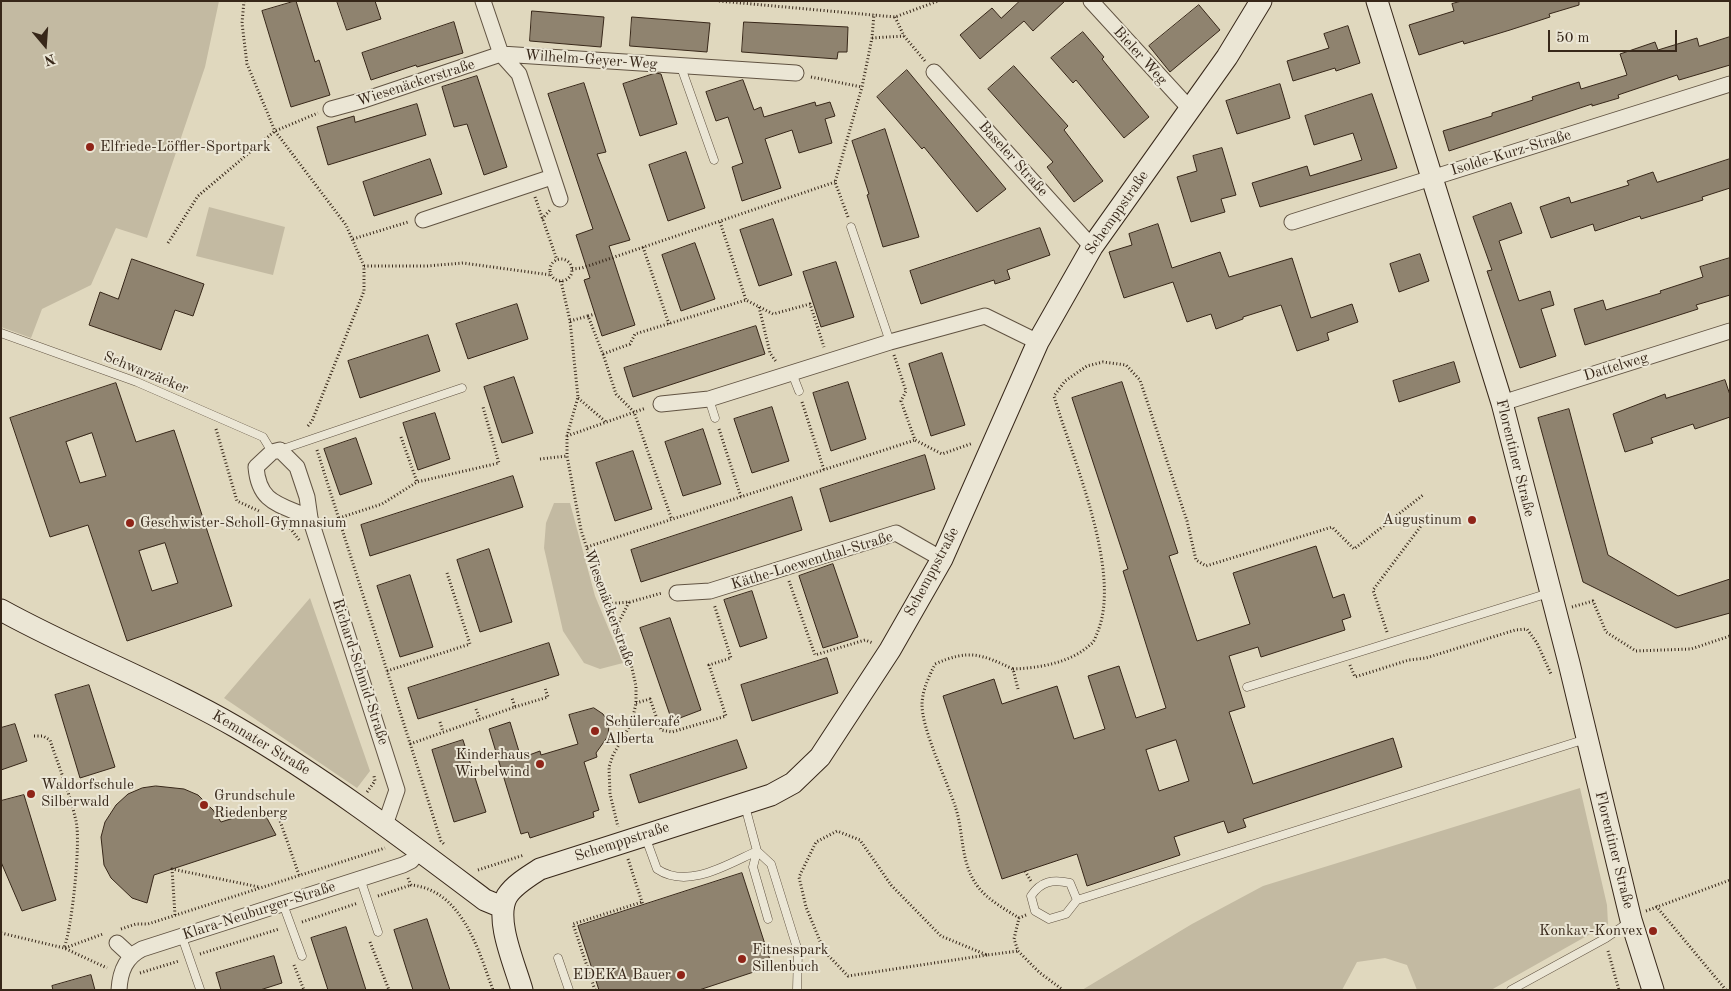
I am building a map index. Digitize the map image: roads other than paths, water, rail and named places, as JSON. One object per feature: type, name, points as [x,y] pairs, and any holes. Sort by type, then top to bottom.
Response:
[{"type":"street","points":[[483,1],[501,54],[519,74],[560,199]]},
{"type":"street","name":"Bieler Weg","points":[[1091,1],[1190,109]]},
{"type":"street","name":"Schemppstraße","points":[[502,907],[508,895],[540,869],[622,841],[771,795],[793,783],[820,757],[890,650],[942,559],[1038,342],[1092,247],[1227,57],[1261,1]]},
{"type":"street","name":"Florentiner Straße","points":[[1377,1],[1502,403],[1554,602],[1631,920],[1653,990]]},
{"type":"street","name":"Wilhelm-Geyer-Weg","points":[[501,54],[796,73]]},
{"type":"street","name":"Wiesenäckerstraße","points":[[331,109],[364,100],[501,54]]},
{"type":"street","name":"Baseler Straße","points":[[934,72],[1092,247]]},
{"type":"street","name":"Isolde-Kurz-Straße","points":[[1292,222],[1730,84]]},
{"type":"street","points":[[423,220],[552,177]]},
{"type":"street","points":[[661,404],[709,400],[890,342],[985,316],[1038,342]]},
{"type":"street","name":"Dattelweg","points":[[1502,403],[1730,331]]},
{"type":"street","points":[[276,451],[256,467],[257,484],[268,500],[310,518]]},
{"type":"street","name":"Richard-Schmid-Straße","points":[[276,451],[297,467],[307,497],[310,518],[398,790],[384,825]]},
{"type":"street","name":"Käthe-Loewenthal-Straße","points":[[677,593],[710,591],[896,533],[942,559]]},
{"type":"street","name":"Kemnater Straße","points":[[1,610],[154,683],[297,763],[358,804],[485,900],[502,907]]},
{"type":"street","name":"Klara-Neuburger-Straße","points":[[130,955],[142,949],[403,865],[411,861],[420,851]]},
{"type":"street","points":[[502,907],[506,937],[522,990]]},
{"type":"street","points":[[115,937],[130,955],[122,972],[119,990]]},
{"type":"lane","points":[[681,67],[714,160]]},
{"type":"lane","points":[[851,227],[890,342]]},
{"type":"lane","name":"Schwarzäcker","points":[[1,333],[136,382],[211,414],[263,437],[276,451]]},
{"type":"lane","points":[[789,374],[799,391]]},
{"type":"lane","points":[[276,451],[462,388]]},
{"type":"lane","points":[[709,400],[715,418]]},
{"type":"lane","points":[[1248,686],[1391,642],[1554,602]]},
{"type":"lane","points":[[1077,900],[1070,883],[1054,879],[1037,886],[1031,896],[1035,911],[1049,919],[1066,914],[1077,900],[1588,739]]},
{"type":"lane","points":[[744,804],[757,852],[753,867],[768,919]]},
{"type":"lane","points":[[645,834],[658,869],[676,878],[690,878],[757,852]]},
{"type":"lane","points":[[757,852],[770,864],[798,952],[797,990]]},
{"type":"lane","points":[[360,878],[378,932]]},
{"type":"lane","points":[[284,904],[290,926],[302,956]]},
{"type":"lane","points":[[1511,990],[1606,938],[1631,920]]},
{"type":"lane","points":[[182,937],[200,989]]},
{"type":"lane","points":[[558,958],[568,990]]},
{"type":"place","name":"Elfriede-Löffler-Sportpark","points":[[90,147]]},
{"type":"place","name":"Augustinum","points":[[1472,520]]},
{"type":"place","name":"Geschwister-Scholl-Gymnasium","points":[[130,523]]},
{"type":"place","name":"Schülercafé Alberta","points":[[595,731]]},
{"type":"place","name":"Kinderhaus Wirbelwind","points":[[540,764]]},
{"type":"place","name":"Waldorfschule Silberwald","points":[[31,794]]},
{"type":"place","name":"Grundschule Riedenberg","points":[[204,805]]},
{"type":"place","name":"Konkav-Konvex","points":[[1653,931]]},
{"type":"place","name":"Fitnesspark Sillenbuch","points":[[742,959]]},
{"type":"place","name":"EDEKA Bauer","points":[[681,975]]}]
